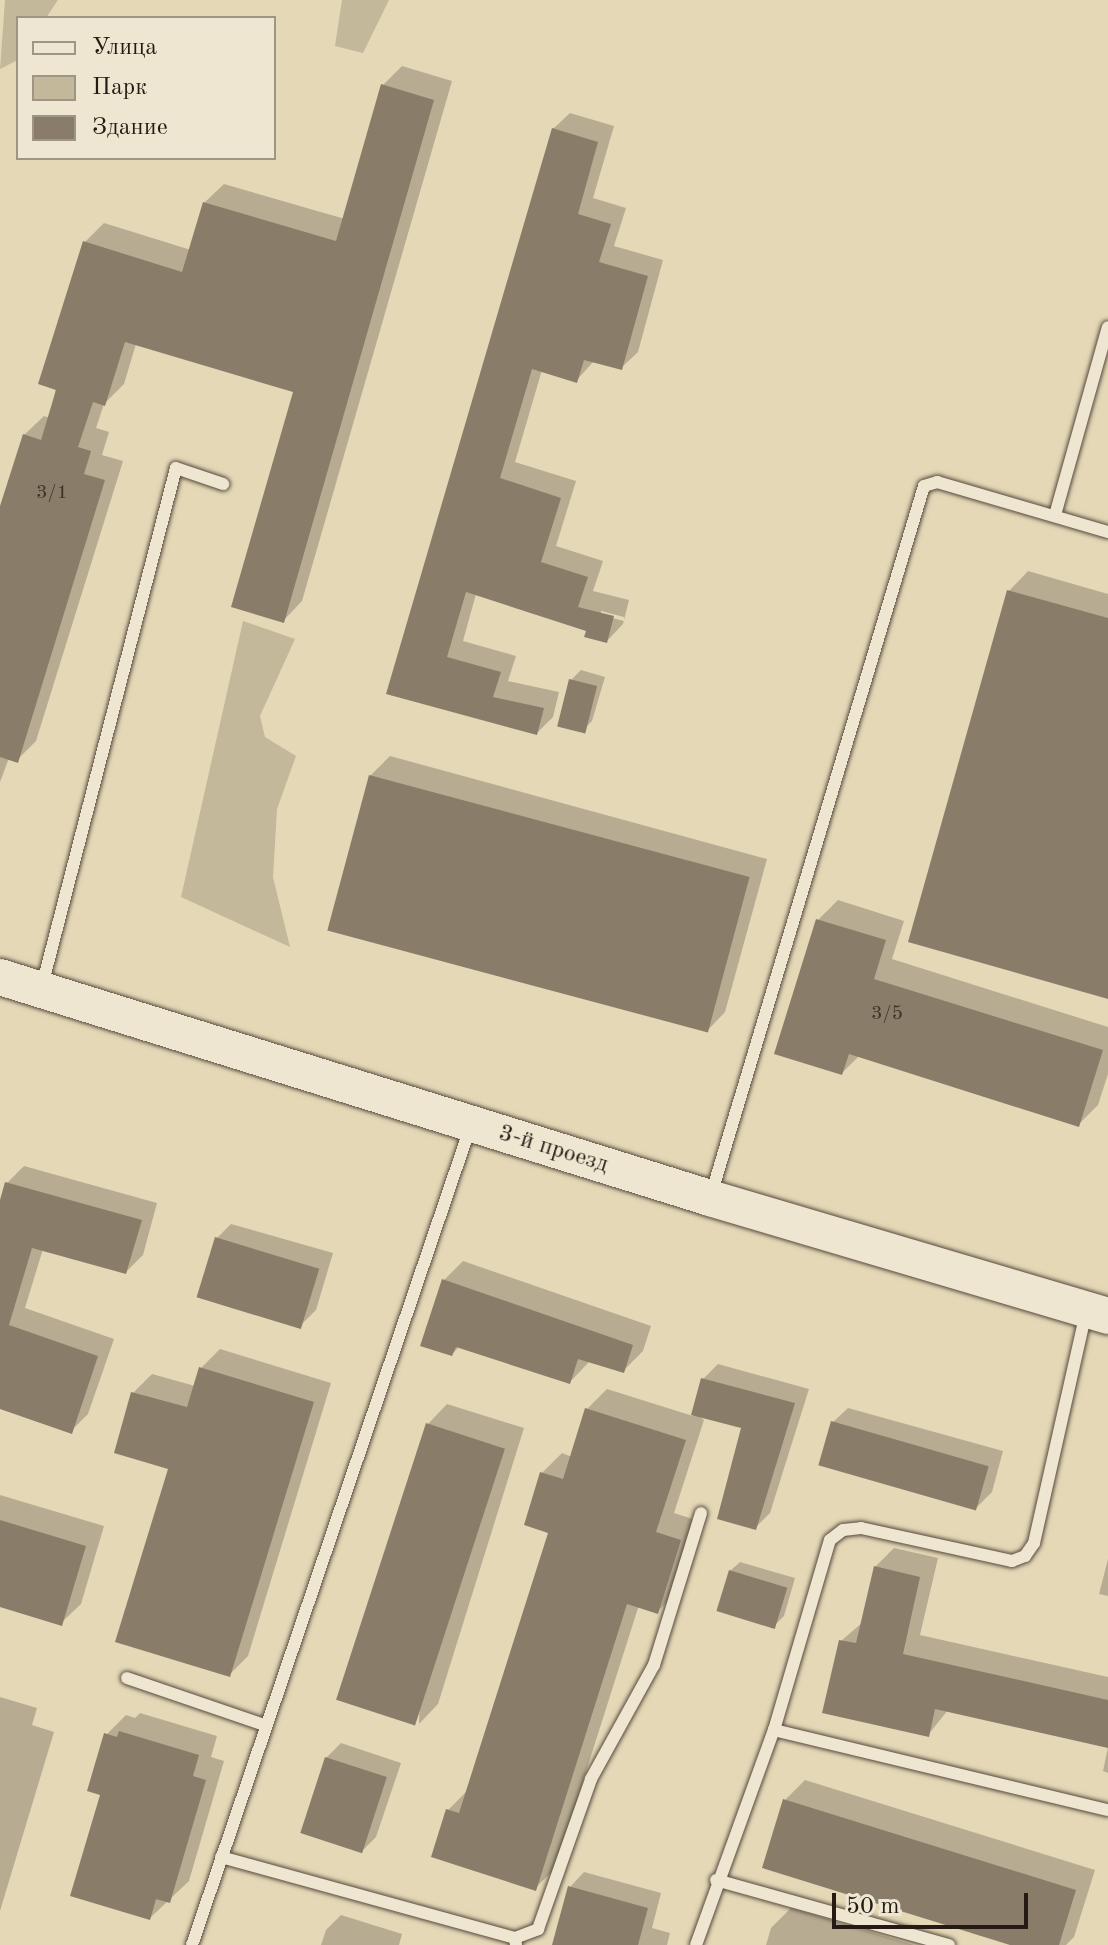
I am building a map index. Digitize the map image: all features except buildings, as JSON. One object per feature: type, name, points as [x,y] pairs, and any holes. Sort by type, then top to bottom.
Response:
[{"type":"street","name":"3-й проезд","points":[[0,977],[710,1198],[1097,1313]]},
{"type":"lane","points":[[1055,515],[1108,327]]},
{"type":"lane","points":[[41,989],[176,468],[223,484]]},
{"type":"lane","points":[[710,1198],[924,486],[937,482],[1108,532]]},
{"type":"lane","points":[[192,1945],[264,1725],[472,1124]]},
{"type":"lane","points":[[696,1945],[716,1880],[774,1730],[830,1540],[843,1530],[861,1528],[1012,1561],[1025,1556],[1034,1543],[1097,1313]]},
{"type":"lane","points":[[221,1857],[516,1942],[538,1929],[591,1779],[654,1665],[701,1513]]},
{"type":"lane","points":[[127,1678],[264,1725]]},
{"type":"lane","points":[[774,1730],[1108,1810]]},
{"type":"lane","points":[[716,1880],[949,1945]]},
{"type":"green space","points":[[5,0],[58,0],[47,16],[16,16],[16,61],[0,69]]},
{"type":"green space","points":[[342,0],[389,0],[363,53],[335,46]]},
{"type":"green space","points":[[243,621],[295,639],[260,716],[265,737],[296,756],[277,809],[273,877],[290,947],[181,897]]}]
